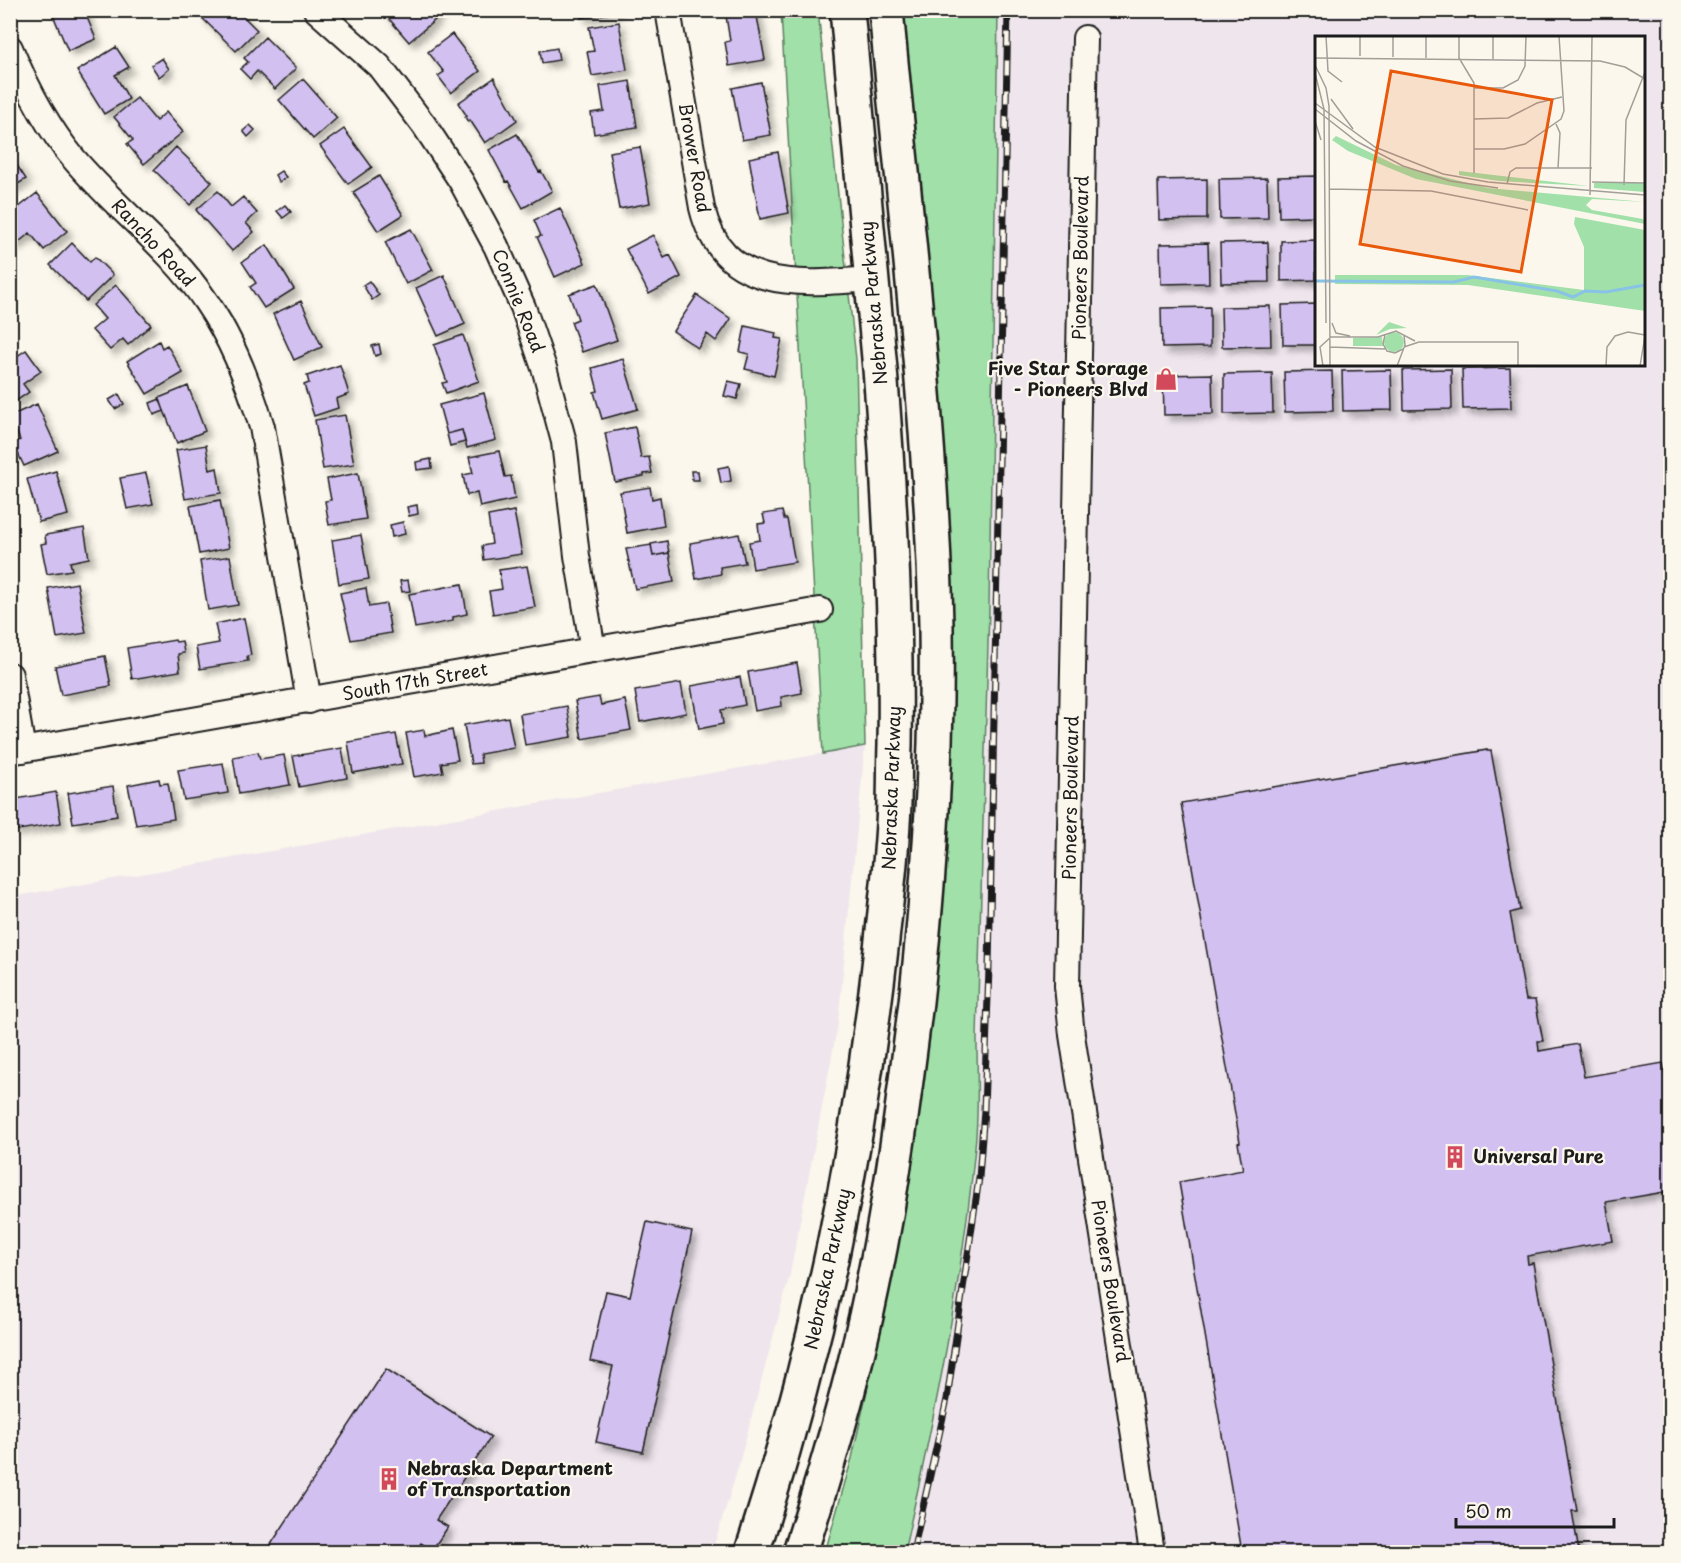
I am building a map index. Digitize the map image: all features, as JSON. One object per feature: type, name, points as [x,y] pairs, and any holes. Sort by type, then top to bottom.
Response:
[{"type":"main road","name":"Nebraska Parkway","points":[[752,1552],[777,1476],[805,1376],[834,1254],[856,1138],[873,1022],[893,822],[896,691],[894,576],[888,466],[873,279],[847,10]]},
{"type":"main road","points":[[800,1552],[856,1357],[885,1221],[909,1055],[924,930],[933,821],[936,686],[929,465],[886,10]]},
{"type":"street","name":"Connie Road","points":[[316,10],[379,66],[424,125],[461,181],[496,246],[523,307],[545,371],[564,442],[577,556],[593,650]]},
{"type":"street","name":"Brower Road","points":[[668,10],[702,208],[706,225],[719,248],[738,266],[768,278],[801,282],[873,279]]},
{"type":"street","name":"Pioneers Boulevard","points":[[1085,38],[1067,986],[1072,1035],[1152,1552]]},
{"type":"street","name":"Rancho Road","points":[[10,48],[28,86],[74,158],[174,261],[206,302],[230,341],[249,383],[262,427],[309,701]]},
{"type":"street","name":"South 17th Street","points":[[17,751],[820,610]]},
{"type":"street","points":[[10,675],[17,751]]},
{"type":"shaded area","points":[[973,11],[1670,11],[1670,1552],[888,1552]]},
{"type":"shaded area","name":"Nebraska Department of Transportation","points":[[865,746],[838,1024],[790,1274],[736,1475],[712,1552],[11,1552],[11,897]]},
{"type":"green space","points":[[781,11],[818,11],[856,359],[865,746],[823,754]]},
{"type":"green space","points":[[900,11],[998,11],[989,608],[977,1037],[977,1120],[955,1300],[904,1552],[825,1552],[852,1458],[885,1310],[906,1173],[938,929]]},
{"type":"building","points":[[51,10],[84,10],[96,39],[68,51]]},
{"type":"building","points":[[205,10],[237,10],[257,30],[236,51],[200,16]]},
{"type":"building","points":[[387,10],[441,10],[434,16],[436,19],[409,42],[384,13]]},
{"type":"building","points":[[580,10],[617,10],[617,12],[581,18]]},
{"type":"building","points":[[756,11],[765,60],[729,66],[725,42],[730,41],[726,16]]},
{"type":"building","points":[[619,22],[627,70],[592,76],[587,52],[594,51],[589,27]]},
{"type":"building","points":[[452,34],[480,71],[451,93],[438,76],[444,72],[428,52]]},
{"type":"building","points":[[265,37],[296,68],[275,89],[257,71],[250,79],[240,69],[248,62],[244,58]]},
{"type":"building","points":[[116,47],[129,67],[115,75],[129,99],[104,114],[77,71]]},
{"type":"building","points":[[557,48],[559,60],[542,63],[540,51]]},
{"type":"building","points":[[162,58],[169,69],[159,77],[151,65]]},
{"type":"building","points":[[494,78],[517,120],[485,143],[470,120],[468,122],[465,117],[467,116],[458,103]]},
{"type":"building","points":[[303,79],[337,118],[313,139],[279,100]]},
{"type":"building","points":[[630,81],[637,127],[594,134],[591,113],[604,111],[600,86]]},
{"type":"building","points":[[761,82],[771,135],[742,140],[732,88]]},
{"type":"building","points":[[137,98],[156,121],[166,112],[183,132],[144,164],[127,144],[133,140],[114,117]]},
{"type":"building","points":[[250,125],[255,130],[248,137],[243,131]]},
{"type":"building","points":[[344,129],[372,167],[348,184],[320,146]]},
{"type":"building","points":[[517,134],[552,191],[523,208],[489,150]]},
{"type":"building","points":[[176,147],[212,182],[190,205],[154,170]]},
{"type":"building","points":[[640,147],[650,203],[619,209],[609,152]]},
{"type":"building","points":[[778,152],[789,213],[760,219],[749,158]]},
{"type":"building","points":[[10,155],[26,179],[10,189]]},
{"type":"building","points":[[281,171],[286,177],[279,182],[275,175]]},
{"type":"building","points":[[379,176],[403,215],[378,231],[353,192]]},
{"type":"building","points":[[1315,176],[1315,216],[1279,217],[1278,177]]},
{"type":"building","points":[[1267,178],[1268,218],[1220,219],[1219,179]]},
{"type":"building","points":[[1207,179],[1207,219],[1159,220],[1158,180]]},
{"type":"building","points":[[218,191],[231,207],[243,197],[257,213],[246,223],[254,232],[232,251],[196,210]]},
{"type":"building","points":[[37,193],[67,231],[44,250],[30,233],[15,245],[10,239],[10,221],[17,216],[14,211]]},
{"type":"building","points":[[285,205],[291,212],[283,218],[277,211]]},
{"type":"building","points":[[560,208],[585,263],[555,277],[537,237],[541,236],[534,220]]},
{"type":"building","points":[[411,229],[433,270],[406,284],[385,242]]},
{"type":"building","points":[[653,235],[664,258],[670,255],[681,277],[649,294],[626,249]]},
{"type":"building","points":[[1315,240],[1315,280],[1281,281],[1281,241]]},
{"type":"building","points":[[1268,242],[1269,282],[1221,283],[1220,243]]},
{"type":"building","points":[[72,243],[90,262],[95,257],[113,275],[86,301],[50,265]]},
{"type":"building","points":[[1208,243],[1209,283],[1161,284],[1160,244]]},
{"type":"building","points":[[267,245],[294,289],[264,308],[250,287],[256,283],[242,262]]},
{"type":"building","points":[[444,275],[465,324],[438,336],[416,288]]},
{"type":"building","points":[[369,281],[379,295],[372,300],[363,285]]},
{"type":"building","points":[[597,284],[617,340],[582,352],[571,322],[578,319],[569,294]]},
{"type":"building","points":[[116,285],[151,325],[128,345],[123,339],[110,350],[92,330],[105,319],[93,305]]},
{"type":"building","points":[[697,295],[731,319],[716,341],[707,334],[698,348],[673,331]]},
{"type":"building","points":[[301,301],[322,347],[294,360],[273,314]]},
{"type":"building","points":[[1315,304],[1315,345],[1283,345],[1282,305]]},
{"type":"building","points":[[1270,306],[1271,346],[1222,347],[1221,307]]},
{"type":"building","points":[[1210,307],[1210,347],[1162,348],[1161,308]]},
{"type":"building","points":[[745,326],[776,333],[775,338],[782,339],[774,376],[745,369],[749,354],[740,352]]},
{"type":"building","points":[[463,335],[479,381],[446,393],[442,383],[447,382],[434,345]]},
{"type":"building","points":[[159,341],[162,348],[167,345],[183,373],[147,394],[127,361]]},
{"type":"building","points":[[379,344],[381,354],[375,356],[372,346]]},
{"type":"building","points":[[26,350],[41,371],[23,384],[29,392],[10,405],[10,361]]},
{"type":"building","points":[[623,359],[638,409],[602,419],[594,392],[598,391],[592,368]]},
{"type":"building","points":[[340,365],[349,394],[336,399],[338,408],[314,416],[304,385],[309,383],[307,376]]},
{"type":"building","points":[[1510,368],[1511,408],[1463,409],[1462,369]]},
{"type":"building","points":[[1451,369],[1452,409],[1404,410],[1403,370]]},
{"type":"building","points":[[1391,370],[1392,410],[1343,411],[1342,371]]},
{"type":"building","points":[[1332,371],[1333,411],[1285,412],[1284,372]]},
{"type":"building","points":[[1272,373],[1273,413],[1224,414],[1224,374]]},
{"type":"building","points":[[1212,374],[1213,414],[1164,415],[1163,375]]},
{"type":"building","points":[[728,381],[741,384],[737,399],[724,396]]},
{"type":"building","points":[[188,386],[205,431],[177,443],[159,398]]},
{"type":"building","points":[[484,393],[496,440],[467,448],[462,430],[447,434],[439,405]]},
{"type":"building","points":[[119,394],[124,404],[115,409],[109,400]]},
{"type":"building","points":[[160,399],[164,411],[154,415],[150,403]]},
{"type":"building","points":[[37,404],[58,451],[24,466],[13,443],[20,440],[10,416]]},
{"type":"building","points":[[345,415],[354,464],[323,469],[315,420]]},
{"type":"building","points":[[635,427],[641,458],[649,457],[652,473],[615,482],[605,433]]},
{"type":"building","points":[[462,430],[465,442],[450,446],[447,434]]},
{"type":"building","points":[[206,445],[210,470],[217,468],[221,493],[185,499],[176,450]]},
{"type":"building","points":[[499,451],[505,477],[511,476],[515,499],[480,507],[477,493],[467,495],[463,475],[473,473],[469,457]]},
{"type":"building","points":[[431,459],[432,468],[417,470],[416,462]]},
{"type":"building","points":[[729,466],[731,481],[721,483],[718,468]]},
{"type":"building","points":[[56,471],[68,515],[39,522],[27,479]]},
{"type":"building","points":[[691,471],[698,471],[699,480],[692,480]]},
{"type":"building","points":[[146,473],[153,504],[127,509],[120,478]]},
{"type":"building","points":[[358,473],[366,519],[329,525],[325,501],[331,500],[327,479]]},
{"type":"building","points":[[650,487],[652,499],[660,497],[664,526],[627,533],[620,492]]},
{"type":"building","points":[[220,500],[229,548],[199,554],[190,506]]},
{"type":"building","points":[[417,505],[418,514],[409,516],[407,507]]},
{"type":"building","points":[[514,511],[522,554],[484,560],[482,546],[492,544],[488,516]]},
{"type":"building","points":[[782,511],[784,519],[787,519],[795,562],[753,569],[749,542],[760,540],[758,524],[765,523],[763,514]]},
{"type":"building","points":[[403,522],[405,534],[392,537],[390,525]]},
{"type":"building","points":[[84,528],[89,558],[70,562],[72,570],[47,574],[41,544],[46,543],[45,535]]},
{"type":"building","points":[[739,534],[745,563],[720,567],[721,574],[696,579],[690,543]]},
{"type":"building","points":[[361,535],[369,579],[339,584],[332,540]]},
{"type":"building","points":[[667,541],[669,553],[653,556],[651,544]]},
{"type":"building","points":[[651,545],[653,556],[669,553],[674,582],[635,589],[626,549]]},
{"type":"building","points":[[230,556],[238,605],[208,610],[200,561]]},
{"type":"building","points":[[527,566],[535,607],[493,614],[489,591],[502,589],[499,570]]},
{"type":"building","points":[[408,580],[410,591],[402,592],[400,581]]},
{"type":"building","points":[[77,583],[86,633],[57,638],[48,588]]},
{"type":"building","points":[[462,584],[467,614],[453,617],[453,621],[415,628],[409,594]]},
{"type":"building","points":[[366,588],[369,607],[386,604],[391,633],[351,640],[340,593]]},
{"type":"building","points":[[244,618],[251,655],[247,656],[248,661],[200,669],[196,647],[219,643],[215,624]]},
{"type":"building","points":[[175,640],[176,642],[182,641],[184,653],[178,654],[180,671],[132,679],[127,648]]},
{"type":"building","points":[[105,656],[111,686],[61,695],[55,666]]},
{"type":"building","points":[[797,663],[802,693],[781,697],[782,706],[755,711],[748,672]]},
{"type":"building","points":[[740,677],[745,705],[721,710],[723,724],[699,729],[691,686]]},
{"type":"building","points":[[681,683],[686,713],[640,722],[635,691]]},
{"type":"building","points":[[599,697],[601,705],[625,700],[631,730],[582,739],[575,701]]},
{"type":"building","points":[[567,706],[572,737],[525,745],[520,714]]},
{"type":"building","points":[[508,717],[514,748],[480,754],[481,763],[471,764],[464,725]]},
{"type":"building","points":[[424,730],[425,736],[452,730],[458,760],[441,763],[443,772],[414,777],[406,733]]},
{"type":"building","points":[[396,734],[402,764],[353,773],[348,742]]},
{"type":"building","points":[[342,748],[347,778],[299,787],[293,756]]},
{"type":"building","name":"Universal Pure","points":[[1491,751],[1520,910],[1510,913],[1526,1000],[1535,1000],[1543,1041],[1538,1041],[1539,1051],[1578,1044],[1584,1077],[1663,1063],[1670,1103],[1670,1191],[1606,1202],[1613,1241],[1527,1256],[1528,1264],[1533,1263],[1577,1511],[1572,1511],[1579,1552],[1242,1552],[1179,1182],[1243,1170],[1181,803]]},
{"type":"building","points":[[258,752],[260,759],[284,755],[290,785],[239,794],[233,757]]},
{"type":"building","points":[[223,763],[228,793],[184,800],[178,770]]},
{"type":"building","points":[[159,779],[160,784],[168,783],[174,819],[136,825],[128,785]]},
{"type":"building","points":[[113,786],[117,816],[73,823],[68,793]]},
{"type":"building","points":[[56,792],[61,823],[13,831],[10,800]]},
{"type":"building","name":"Nebraska Department of Transportation","points":[[647,1222],[692,1232],[643,1452],[596,1442],[613,1366],[590,1361],[606,1291],[630,1296]]},
{"type":"building","name":"Nebraska Department of Transportation","points":[[386,1369],[491,1437],[436,1520],[448,1527],[432,1550],[421,1543],[415,1552],[266,1552]]},
{"type":"railway","points":[[913,1552],[947,1399],[979,1178],[984,1110],[989,968],[1008,10]]},
{"type":"place","name":"Five Star Storage - Pioneers Blvd","points":[[1166,379]]},
{"type":"place","name":"Universal Pure","points":[[1455,1157]]},
{"type":"place","name":"Nebraska Department of Transportation","points":[[389,1479]]}]
